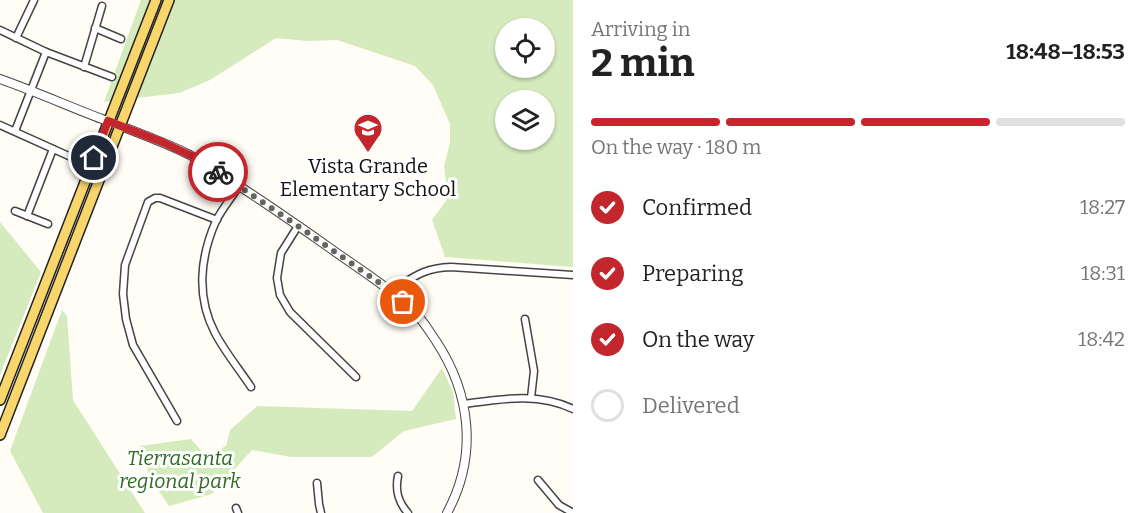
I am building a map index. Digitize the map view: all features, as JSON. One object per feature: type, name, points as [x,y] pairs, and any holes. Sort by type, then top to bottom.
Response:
[{"type":"main road","points":[[0,400],[156,0]]},
{"type":"main road","points":[[0,435],[170,0]]},
{"type":"street","points":[[16,38],[31,1]]},
{"type":"street","points":[[84,66],[102,6]]},
{"type":"street","points":[[95,28],[121,39]]},
{"type":"street","points":[[0,30],[46,52],[112,77]]},
{"type":"street","points":[[15,131],[46,52]]},
{"type":"street","points":[[0,79],[192,156],[391,291],[421,319],[454,372],[467,422],[466,454],[458,488],[447,513]]},
{"type":"street","points":[[0,125],[71,157]]},
{"type":"street","points":[[27,216],[53,149]]},
{"type":"street","points":[[239,186],[217,220],[205,254],[201,281],[206,311],[215,333],[251,387]]},
{"type":"street","points":[[177,421],[133,345],[126,319],[123,294],[125,265],[148,202],[155,198],[217,220]]},
{"type":"street","points":[[15,211],[48,224]]},
{"type":"street","points":[[298,226],[281,253],[277,278],[280,295],[290,312],[356,377]]},
{"type":"street","points":[[391,291],[417,274],[439,268],[573,275]]},
{"type":"street","points":[[525,319],[534,371],[531,398]]},
{"type":"street","points":[[464,404],[531,398],[562,404],[573,409]]},
{"type":"street","points":[[398,476],[396,485],[398,499],[408,513]]},
{"type":"street","points":[[538,480],[559,505],[573,513]]},
{"type":"street","points":[[317,483],[321,513]]},
{"type":"green space","points":[[141,0],[573,0],[573,267],[445,257],[432,220],[448,198],[444,166],[450,143],[450,124],[433,85],[415,66],[337,40],[307,41],[276,38],[210,80],[179,93],[104,102]]},
{"type":"green space","points":[[0,222],[41,272],[0,375]]},
{"type":"green space","name":"Tierrasanta regional park","points":[[62,310],[67,316],[73,400],[145,513],[43,513],[10,451]]},
{"type":"green space","name":"Tierrasanta regional park","points":[[442,368],[453,392],[456,419],[404,431],[372,457],[291,457],[252,450],[212,494],[169,506],[150,478],[140,446],[191,439],[206,456],[226,446],[230,430],[257,406],[412,411]]},
{"type":"way so far","points":[[218,172],[391,291],[403,302]]},
{"type":"place","name":"Vista Grande Elementary School","points":[[368,154]]},
{"type":"route","points":[[94,158],[108,121],[162,142],[192,156],[218,172]]}]
